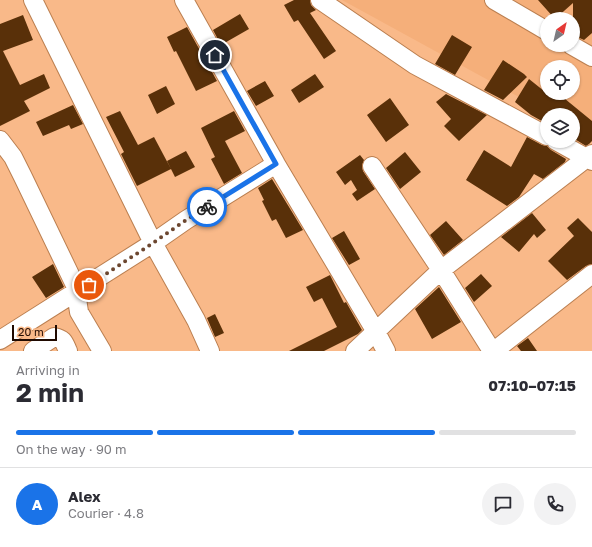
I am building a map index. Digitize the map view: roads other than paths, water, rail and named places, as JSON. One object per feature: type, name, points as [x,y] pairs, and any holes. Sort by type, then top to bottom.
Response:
[{"type":"street","points":[[33,0],[153,243],[196,320],[210,351]]},
{"type":"street","points":[[184,0],[276,164],[386,351]]},
{"type":"street","points":[[320,0],[415,65],[540,132]]},
{"type":"street","points":[[494,0],[540,27]]},
{"type":"street","points":[[580,50],[592,57]]},
{"type":"street","points":[[0,140],[13,157],[75,285],[79,312],[102,351]]},
{"type":"street","points":[[355,351],[441,270],[591,158],[570,148]]},
{"type":"street","points":[[0,340],[76,293],[186,220],[276,164]]},
{"type":"street","points":[[372,166],[493,351],[592,274]]},
{"type":"street","points":[[34,351],[54,337],[61,338],[64,341],[68,351]]}]
